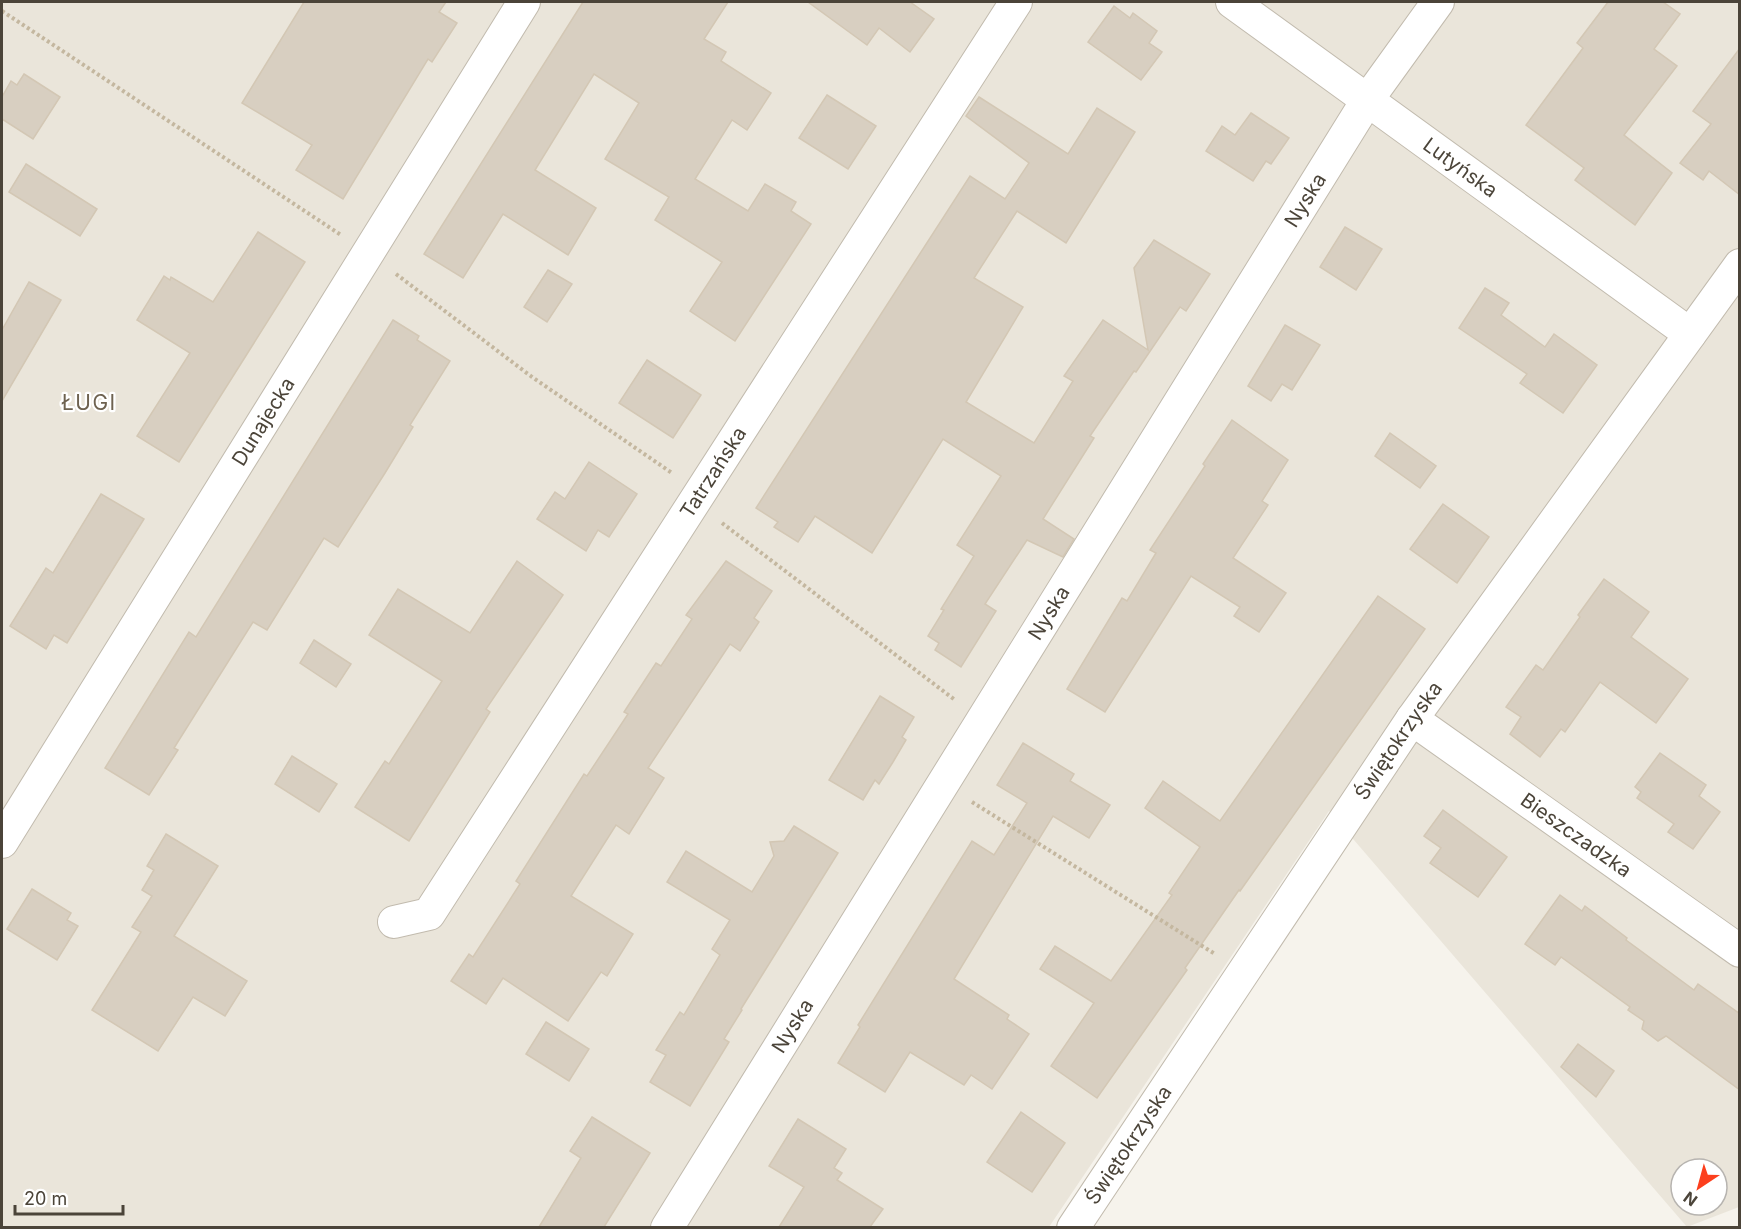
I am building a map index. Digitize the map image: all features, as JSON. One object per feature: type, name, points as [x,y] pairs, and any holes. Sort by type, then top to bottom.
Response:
[{"type":"street","name":"Dunajecka","points":[[2,842],[524,2]]},
{"type":"street","name":"Tatrzańska","points":[[394,922],[429,914],[1016,2]]},
{"type":"street","name":"Lutyńska","points":[[1232,2],[1690,334]]},
{"type":"street","name":"Nyska","points":[[666,1227],[1368,99],[1438,2]]},
{"type":"street","name":"Świętokrzyska","points":[[1073,1227],[1412,719],[1740,265]]},
{"type":"street","name":"Bieszczadzka","points":[[1412,719],[1740,951]]},
{"type":"path","points":[[694,502],[982,720]]},
{"type":"path","points":[[943,783],[1244,972]]},
{"type":"shaded area","points":[[2,2],[1739,2],[1739,1207],[1729,1211],[1729,1157],[1669,1157],[1669,1206],[1329,811],[1049,1227],[2,1228]]},
{"type":"shaded area","points":[[1678,1217],[1713,1217],[1687,1227]]},
{"type":"building","points":[[304,2],[446,2],[439,12],[457,23],[432,62],[428,59],[343,199],[296,170],[312,145],[242,103]]},
{"type":"building","points":[[583,2],[728,2],[704,39],[726,52],[721,61],[771,93],[747,130],[732,120],[695,179],[748,211],[765,184],[796,202],[791,211],[811,224],[735,341],[690,311],[722,262],[655,220],[669,197],[605,159],[639,103],[594,74],[535,170],[596,208],[568,255],[503,214],[463,278],[424,254]]},
{"type":"building","points":[[808,2],[910,2],[934,19],[910,52],[879,28],[867,45]]},
{"type":"building","points":[[1608,2],[1663,2],[1680,14],[1654,49],[1677,66],[1624,135],[1672,173],[1635,225],[1575,180],[1584,168],[1526,125],[1583,48],[1577,43]]},
{"type":"building","points":[[1114,6],[1130,18],[1133,13],[1157,31],[1149,43],[1162,52],[1141,80],[1088,42]]},
{"type":"building","points":[[1740,48],[1740,195],[1709,171],[1703,180],[1680,163],[1711,124],[1693,111]]},
{"type":"building","points":[[24,74],[60,97],[33,139],[2,119],[2,97],[11,81],[17,85]]},
{"type":"building","points":[[827,95],[876,126],[848,169],[799,138]]},
{"type":"building","points":[[979,97],[1068,154],[1097,108],[1135,132],[1066,243],[1017,211],[974,278],[1023,307],[966,402],[1034,443],[1073,381],[1064,376],[1103,320],[1148,350],[1134,268],[1154,240],[1210,274],[1186,311],[1180,307],[1136,372],[1134,371],[1090,436],[1094,438],[1043,519],[1074,539],[1063,557],[1027,540],[985,604],[996,611],[961,667],[935,650],[939,643],[928,636],[944,610],[941,609],[974,556],[957,545],[1001,476],[943,439],[872,553],[815,516],[798,542],[774,527],[778,522],[756,508],[970,176],[1005,199],[1029,163],[966,116]]},
{"type":"building","points":[[1251,113],[1289,138],[1271,164],[1266,161],[1253,181],[1206,151],[1222,126],[1235,135]]},
{"type":"building","points":[[26,164],[97,209],[80,236],[9,192]]},
{"type":"building","points":[[1345,227],[1382,249],[1356,290],[1320,267]]},
{"type":"building","points":[[258,232],[305,262],[179,462],[137,436],[190,353],[137,320],[164,276],[170,280],[171,277],[213,302]]},
{"type":"building","points":[[548,270],[572,284],[547,322],[524,307]]},
{"type":"building","points":[[29,282],[61,300],[2,401],[2,330]]},
{"type":"building","points":[[1485,288],[1509,303],[1501,315],[1545,347],[1554,334],[1597,365],[1563,413],[1520,383],[1527,374],[1459,328]]},
{"type":"building","points":[[393,320],[419,336],[417,340],[450,361],[410,425],[413,427],[338,547],[324,538],[267,630],[253,622],[174,748],[178,750],[149,795],[105,768],[189,632],[196,637]]},
{"type":"building","points":[[1285,325],[1320,345],[1292,390],[1282,384],[1271,401],[1248,386]]},
{"type":"building","points":[[647,360],[701,395],[673,438],[619,403]]},
{"type":"building","points":[[1232,420],[1288,460],[1262,501],[1268,505],[1233,558],[1286,593],[1259,632],[1234,616],[1240,607],[1191,576],[1105,712],[1067,689],[1122,598],[1127,601],[1156,553],[1150,550]]},
{"type":"building","points":[[1390,433],[1436,466],[1420,488],[1375,456]]},
{"type":"building","points":[[589,462],[637,494],[609,537],[598,530],[586,551],[537,519],[555,492],[565,499]]},
{"type":"building","points":[[101,494],[144,519],[67,643],[54,635],[46,649],[10,626],[46,568],[53,573]]},
{"type":"building","points":[[1443,504],[1489,537],[1457,583],[1410,549]]},
{"type":"building","points":[[517,561],[563,595],[486,709],[490,712],[409,841],[355,807],[385,761],[389,764],[442,681],[369,635],[398,589],[470,633]]},
{"type":"building","points":[[726,561],[772,591],[754,618],[759,622],[740,651],[730,644],[648,768],[664,778],[629,834],[616,825],[571,896],[633,934],[607,976],[601,972],[568,1021],[503,978],[486,1004],[451,981],[469,954],[473,957],[520,884],[516,881],[584,774],[587,776],[628,714],[624,712],[656,663],[661,666],[692,619],[686,615]]},
{"type":"building","points":[[1604,579],[1649,612],[1631,637],[1688,679],[1656,723],[1600,682],[1565,732],[1561,729],[1540,757],[1510,734],[1521,717],[1506,707],[1536,665],[1543,670]]},
{"type":"building","points":[[1378,596],[1425,629],[1239,890],[1185,968],[1187,970],[1097,1098],[1051,1066],[1094,1003],[1040,969],[1055,946],[1111,981],[1172,895],[1169,893],[1200,847],[1145,808],[1163,781],[1220,821]]},
{"type":"building","points":[[314,640],[351,664],[336,687],[300,663]]},
{"type":"building","points":[[880,696],[914,717],[902,737],[906,740],[893,762],[879,784],[875,780],[863,800],[829,780]]},
{"type":"building","points":[[1023,743],[1074,774],[1070,781],[1110,805],[1089,838],[1053,816],[954,979],[1009,1015],[1007,1019],[1029,1034],[992,1089],[971,1075],[964,1085],[910,1052],[885,1092],[838,1063],[860,1027],[858,1025],[972,841],[994,855],[1027,803],[997,785]]},
{"type":"building","points":[[1660,753],[1706,785],[1699,796],[1720,812],[1693,849],[1668,832],[1674,824],[1637,798],[1641,792],[1635,787]]},
{"type":"building","points":[[292,756],[337,784],[319,812],[275,784]]},
{"type":"building","points":[[1443,810],[1507,857],[1478,897],[1430,863],[1441,848],[1424,836]]},
{"type":"building","points":[[794,826],[838,853],[741,1009],[724,1039],[729,1042],[690,1106],[650,1082],[666,1055],[656,1050],[680,1012],[684,1015],[720,955],[712,949],[730,920],[667,882],[686,851],[752,892],[774,856],[770,842],[784,841]]},
{"type":"building","points":[[166,834],[218,866],[174,936],[247,981],[225,1016],[193,997],[158,1051],[92,1010],[141,932],[132,927],[152,896],[142,890],[154,870],[147,866]]},
{"type":"building","points":[[32,889],[71,913],[67,920],[78,926],[57,960],[7,929]]},
{"type":"building","points":[[1560,895],[1582,911],[1585,906],[1627,938],[1626,940],[1694,990],[1698,984],[1740,1014],[1740,1090],[1666,1036],[1658,1041],[1642,1029],[1644,1021],[1628,1010],[1630,1007],[1561,957],[1555,965],[1525,944]]},
{"type":"building","points":[[546,1022],[589,1049],[569,1081],[526,1054]]},
{"type":"building","points":[[1578,1044],[1614,1071],[1596,1097],[1561,1067]]},
{"type":"building","points":[[1021,1112],[1065,1143],[1032,1192],[987,1162]]},
{"type":"building","points":[[592,1117],[650,1153],[604,1227],[539,1227],[581,1158],[570,1151]]},
{"type":"building","points":[[798,1119],[846,1149],[834,1168],[842,1173],[837,1180],[883,1209],[870,1227],[779,1227],[804,1187],[769,1166]]},
{"type":"district","name":"ŁUGI","points":[[89,402]]}]
